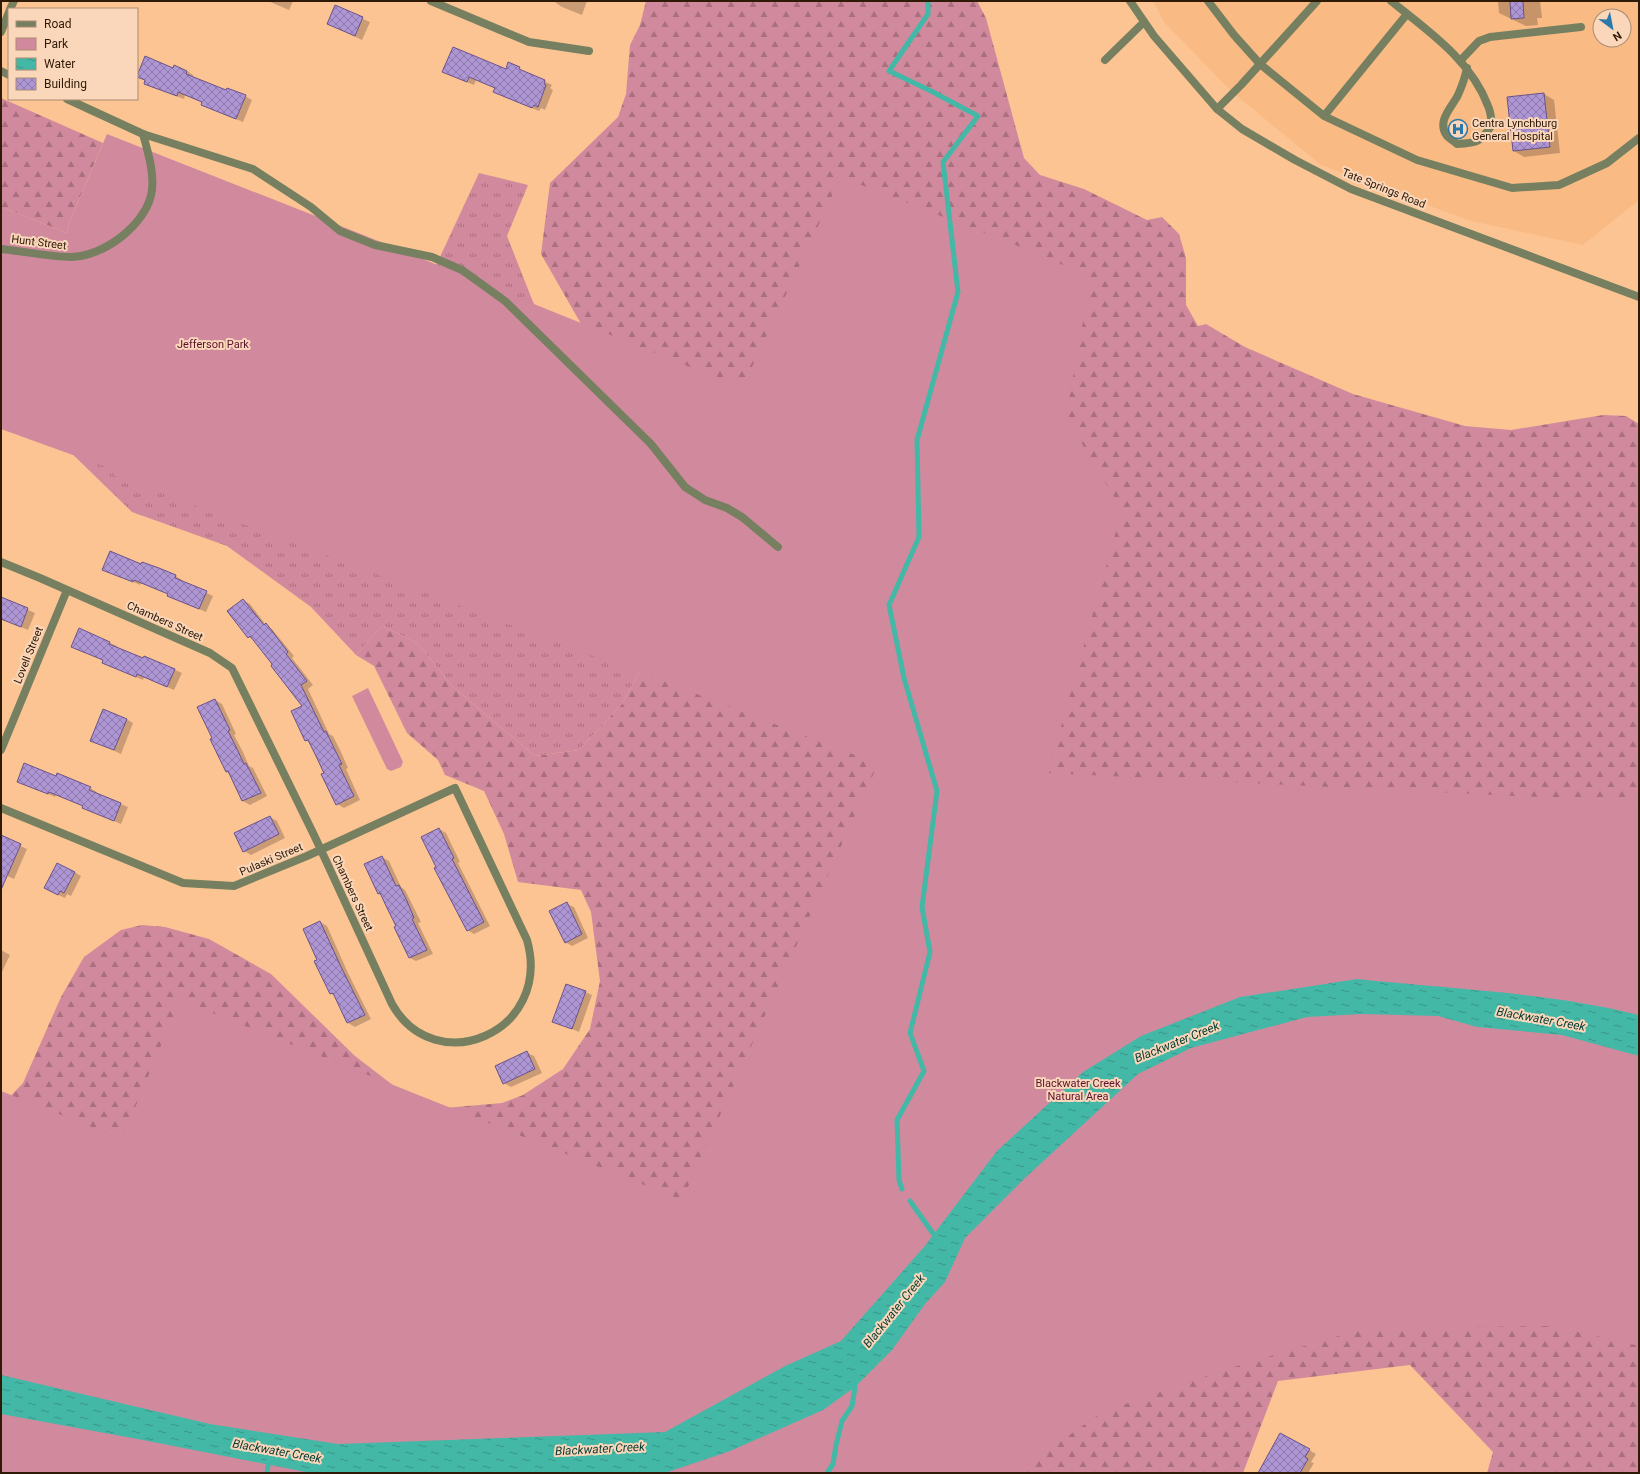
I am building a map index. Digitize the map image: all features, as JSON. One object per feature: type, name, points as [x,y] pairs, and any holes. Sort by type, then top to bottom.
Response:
[{"type":"street","points":[[431,1],[529,42],[589,51]]},
{"type":"street","name":"Tate Springs Road","points":[[1130,1],[1154,36],[1217,108],[1242,128],[1295,160],[1351,189],[1639,297]]},
{"type":"street","points":[[1208,1],[1234,35],[1260,64],[1324,116],[1417,160],[1512,188],[1559,185],[1607,163],[1639,138]]},
{"type":"street","points":[[1217,108],[1241,85],[1317,1]]},
{"type":"street","points":[[1391,1],[1450,49],[1467,68],[1482,92],[1489,108],[1492,125],[1483,138],[1472,143],[1457,144],[1447,135],[1444,125],[1445,114],[1457,97],[1465,79],[1467,68]]},
{"type":"street","points":[[1,32],[8,14]]},
{"type":"street","points":[[1324,116],[1407,14]]},
{"type":"street","points":[[1104,60],[1144,22]]},
{"type":"street","points":[[1460,61],[1479,41],[1490,37],[1581,27]]},
{"type":"street","points":[[69,100],[143,134],[253,169],[311,207],[340,231],[374,245],[432,257],[462,270],[505,300],[651,444],[685,488],[705,500],[727,508],[742,517],[778,547]]},
{"type":"street","name":"Hunt Street","points":[[1,249],[72,257],[99,251],[123,235],[144,213],[152,192],[153,173],[143,134]]},
{"type":"street","name":"Chambers Street","points":[[1,562],[210,653],[232,668],[321,849],[398,1015],[417,1031],[440,1041],[465,1042],[489,1035],[512,1018],[524,1001],[532,968],[531,954],[527,940],[455,788]]},
{"type":"street","name":"Lovell Street","points":[[1,750],[67,590]]},
{"type":"street","name":"Pulaski Street","points":[[1,808],[183,883],[234,886],[321,849],[455,788]]},
{"type":"shaded area","name":"Centra Lynchburg General Hospital","points":[[1153,1],[1639,1],[1639,200],[1583,245],[1467,220],[1321,165],[1232,92],[1164,22]]},
{"type":"green space","points":[[646,1],[977,1],[986,18],[1024,158],[1040,175],[1084,189],[1147,220],[1162,217],[1179,234],[1186,258],[1186,305],[1198,326],[1206,324],[1245,347],[1353,394],[1465,426],[1511,430],[1603,415],[1626,416],[1639,424],[1639,1015],[841,1341],[1,1106],[23,1083],[61,997],[84,957],[121,930],[142,925],[165,927],[209,939],[271,974],[355,1056],[411,1099],[433,1109],[502,1103],[523,1095],[563,1069],[590,1029],[600,981],[591,912],[581,890],[518,882],[504,834],[484,791],[445,775],[438,760],[407,733],[374,666],[356,655],[382,626],[417,643],[453,687],[535,756],[579,750],[622,704],[685,585],[600,357],[541,254],[550,183],[618,117],[626,94],[630,45],[640,25]]},
{"type":"green space","points":[[1,98],[103,143],[69,223],[67,233],[1,207]]},
{"type":"green space","name":"Blackwater Creek Natural Area","points":[[107,134],[361,234],[717,378],[744,384],[841,177],[1028,250],[1091,277],[1066,417],[1122,510],[1048,773],[1639,802],[1639,1346],[1554,1326],[1365,1328],[1227,1369],[1102,1412],[1016,1473],[1,1473],[1,1091],[122,1139],[180,1000],[682,1200],[878,764],[624,666],[606,661],[113,475],[117,471],[1,429],[1,207],[67,233],[69,223]]},
{"type":"green space","points":[[479,173],[528,185],[507,236],[537,312],[685,585],[622,704],[579,750],[535,756],[453,687],[417,643],[382,626],[356,655],[311,607],[227,546],[132,512],[63,445],[420,300]]},
{"type":"green space","points":[[368,688],[403,762],[401,767],[391,771],[387,769],[352,696]]},
{"type":"green space","points":[[1639,1056],[1639,1473],[1487,1473],[1493,1452],[1410,1365],[1278,1381],[1243,1473],[665,1473]]},
{"type":"water","name":"Blackwater Creek","points":[[1357,979],[1534,996],[1604,1007],[1639,1015],[1639,1056],[1562,1035],[1477,1027],[1438,1016],[1362,1014],[1307,1017],[1191,1048],[1138,1074],[1025,1178],[965,1238],[945,1282],[925,1304],[892,1350],[855,1387],[823,1410],[730,1451],[665,1473],[311,1473],[1,1414],[1,1375],[210,1424],[338,1444],[665,1432],[785,1366],[841,1341],[924,1247],[997,1151],[1083,1072],[1141,1036],[1240,997]]},
{"type":"building","points":[[1510,1],[1523,1],[1524,18],[1511,19]]},
{"type":"building","points":[[335,5],[363,17],[355,36],[327,24]]},
{"type":"building","points":[[453,47],[506,69],[508,62],[520,67],[519,69],[545,80],[544,84],[546,85],[538,107],[534,105],[532,108],[493,92],[495,88],[469,77],[467,82],[442,72]]},
{"type":"building","points":[[145,56],[173,68],[174,65],[187,71],[186,74],[226,90],[227,88],[246,95],[236,119],[201,105],[202,102],[178,92],[177,96],[144,84],[145,80],[138,77],[138,74]]},
{"type":"building","points":[[1544,93],[1550,147],[1513,151],[1507,97]]},
{"type":"building","points":[[110,551],[141,564],[142,562],[176,575],[175,578],[207,591],[199,609],[134,580],[133,582],[102,570]]},
{"type":"building","points":[[1,597],[28,608],[21,627],[1,619]]},
{"type":"building","points":[[243,599],[264,625],[266,623],[288,652],[286,654],[307,681],[301,685],[324,732],[326,731],[342,764],[339,765],[354,796],[336,805],[321,774],[324,773],[316,756],[308,740],[305,741],[291,711],[302,706],[250,636],[248,638],[227,611]]},
{"type":"building","points":[[79,628],[110,642],[109,644],[175,669],[167,687],[137,674],[136,677],[102,663],[103,660],[71,647]]},
{"type":"building","points":[[215,699],[244,764],[246,763],[261,793],[242,801],[228,771],[226,772],[210,739],[212,738],[197,707]]},
{"type":"building","points":[[103,709],[127,719],[114,750],[90,741]]},
{"type":"building","points":[[24,763],[56,776],[57,773],[91,787],[89,790],[121,803],[114,821],[49,792],[48,794],[17,782]]},
{"type":"building","points":[[270,816],[279,834],[243,852],[234,833]]},
{"type":"building","points":[[439,828],[454,858],[452,859],[484,922],[467,931],[434,868],[436,867],[421,837]]},
{"type":"building","points":[[1,835],[21,844],[1,890]]},
{"type":"building","points":[[382,856],[396,886],[399,885],[407,901],[414,918],[412,919],[427,950],[409,958],[394,927],[396,926],[380,893],[378,894],[364,864]]},
{"type":"building","points":[[57,863],[75,872],[64,893],[60,891],[58,895],[44,888]]},
{"type":"building","points":[[567,902],[582,934],[565,943],[549,911]]},
{"type":"building","points":[[320,921],[365,1015],[347,1023],[333,993],[330,994],[314,961],[317,960],[303,929]]},
{"type":"building","points":[[566,984],[586,991],[572,1029],[552,1022]]},
{"type":"building","points":[[527,1051],[535,1069],[503,1084],[495,1066]]},
{"type":"building","points":[[1280,1433],[1310,1449],[1305,1457],[1308,1459],[1300,1473],[1258,1473]]},
{"type":"waterway","points":[[902,1189],[899,1180],[897,1120],[924,1071],[910,1033],[930,952],[922,907],[937,791],[904,678],[889,605],[919,537],[917,440],[958,292],[943,162],[978,116],[889,71],[928,14],[928,1]]},
{"type":"waterway","points":[[910,1201],[937,1239]]},
{"type":"waterway","points":[[827,1473],[833,1464],[842,1421],[852,1406],[855,1387],[852,1383]]},
{"type":"waterway","name":"Blackwater Creek","points":[[267,1473],[269,1458]]},
{"type":"place","name":"Centra Lynchburg General Hospital","points":[[1458,129]]},
{"type":"park label","name":"Jefferson Park","points":[[213,344]]}]
